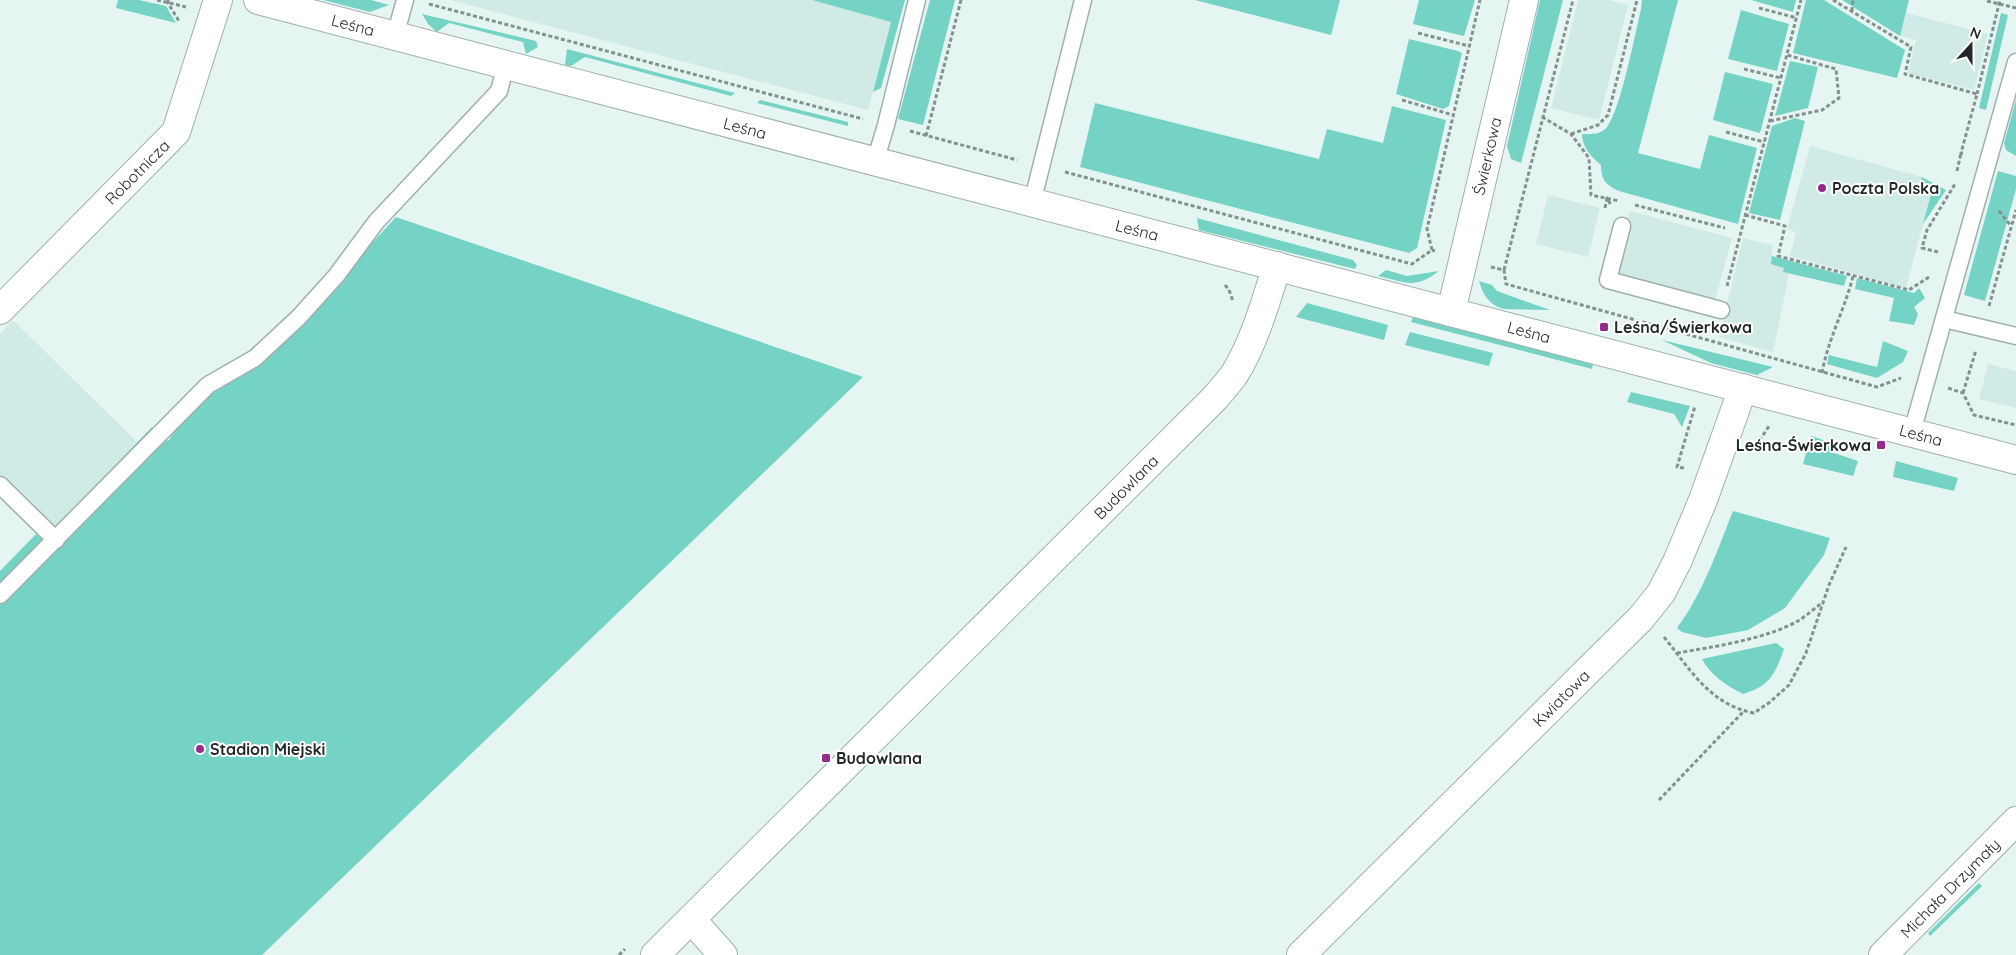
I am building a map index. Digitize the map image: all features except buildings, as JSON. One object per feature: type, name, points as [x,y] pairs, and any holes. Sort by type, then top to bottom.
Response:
[{"type":"street","name":"Robotnicza","points":[[0,310],[176,132],[218,0]]},
{"type":"street","name":"Leśna","points":[[258,0],[2016,460]]},
{"type":"street","name":"Świerkowa","points":[[1451,312],[1524,0]]},
{"type":"street","name":"Budowlana","points":[[643,949],[691,920],[1214,399],[1233,376],[1246,354],[1258,327],[1277,266]]},
{"type":"street","name":"Kwiatowa","points":[[1301,955],[1641,618],[1661,593],[1677,562],[1703,500],[1743,388]]},
{"type":"street","name":"Michała Drzymały","points":[[1883,955],[2016,821]]},
{"type":"street","points":[[691,920],[723,955]]},
{"type":"lane","points":[[395,36],[405,0]]},
{"type":"lane","points":[[875,162],[917,0]]},
{"type":"lane","points":[[1032,203],[1083,0]]},
{"type":"lane","points":[[1912,432],[2016,62]]},
{"type":"lane","points":[[0,595],[208,385],[255,358],[298,318],[336,276],[376,222],[499,91],[506,65]]},
{"type":"lane","points":[[1622,226],[1608,280],[1721,310]]},
{"type":"lane","points":[[1944,319],[2016,336]]},
{"type":"lane","points":[[0,485],[56,540]]},
{"type":"path","points":[[926,136],[961,0]]},
{"type":"path","points":[[1432,250],[1427,229],[1480,0]]},
{"type":"path","points":[[1573,0],[1504,270],[1506,284],[1877,387],[1906,376]]},
{"type":"path","points":[[1571,134],[1598,125],[1608,115],[1637,0]]},
{"type":"path","points":[[1714,342],[1801,0]]},
{"type":"path","points":[[1833,0],[1911,47],[1905,74],[1977,94]]},
{"type":"path","points":[[1852,11],[1853,0]]},
{"type":"path","points":[[1987,1],[2000,2],[2016,8]]},
{"type":"path","points":[[424,2],[1412,264],[1432,250]]},
{"type":"path","points":[[1989,160],[1961,153],[2000,2]]},
{"type":"path","points":[[1759,8],[1797,18]]},
{"type":"path","points":[[1418,33],[1468,46]]},
{"type":"path","points":[[1770,122],[1822,110],[1839,98],[1836,69],[1787,55]]},
{"type":"path","points":[[1744,69],[1781,78]]},
{"type":"path","points":[[1402,100],[1453,115]]},
{"type":"path","points":[[1542,117],[1571,134],[1588,158],[1591,195],[1625,202]]},
{"type":"path","points":[[1726,132],[1764,142]]},
{"type":"path","points":[[1941,253],[1922,248],[1927,230],[1955,184]]},
{"type":"path","points":[[1634,205],[1725,228]]},
{"type":"path","points":[[2016,210],[1963,393],[1974,415],[2016,425]]},
{"type":"path","points":[[1745,215],[1784,226],[1778,256],[1909,290],[1926,280]]},
{"type":"path","points":[[1432,250],[1438,252]]},
{"type":"path","points":[[1489,266],[1504,270]]},
{"type":"path","points":[[1822,372],[1826,351],[1849,292],[1853,276]]},
{"type":"path","points":[[1222,281],[1229,290],[1233,303]]},
{"type":"path","points":[[1944,387],[1963,393]]},
{"type":"path","points":[[1641,618],[1662,634],[1702,686],[1733,708],[1754,713],[1789,685],[1806,653],[1823,602],[1846,546]]},
{"type":"path","points":[[1677,653],[1716,646],[1769,632],[1797,621],[1823,602]]},
{"type":"path","points":[[1658,800],[1743,711]]},
{"type":"path","points":[[619,955],[643,949]]},
{"type":"shaded area","points":[[450,0],[812,0],[891,22],[868,110]]},
{"type":"shaded area","points":[[1578,0],[1609,0],[1628,5],[1599,120],[1551,108]]},
{"type":"shaded area","points":[[1906,13],[1988,34],[1974,90],[1908,73],[1916,40],[1900,36]]},
{"type":"shaded area","points":[[1810,146],[1922,177],[1918,191],[1931,194],[1906,288],[1790,256],[1796,232],[1787,229]]},
{"type":"shaded area","points":[[1548,195],[1600,208],[1588,257],[1536,244]]},
{"type":"shaded area","points":[[1630,211],[1732,238],[1714,304],[1613,278]]},
{"type":"shaded area","points":[[1743,238],[1773,245],[1771,264],[1784,268],[1783,272],[1789,274],[1773,352],[1719,337]]},
{"type":"shaded area","points":[[13,320],[137,442],[43,540],[0,499],[0,334]]},
{"type":"shaded area","points":[[1988,364],[2016,371],[2016,408],[1979,399]]},
{"type":"green space","points":[[118,0],[139,0],[166,6],[176,23],[116,8]]},
{"type":"green space","points":[[323,0],[371,0],[389,5],[370,12]]},
{"type":"green space","points":[[812,0],[905,0],[881,88],[873,92],[891,22]]},
{"type":"green space","points":[[930,0],[955,0],[923,125],[898,119]]},
{"type":"green space","points":[[1195,0],[1340,0],[1331,35]]},
{"type":"green space","points":[[1419,0],[1475,0],[1464,36],[1413,24]]},
{"type":"green space","points":[[1540,0],[1563,0],[1521,163],[1511,159],[1507,146]]},
{"type":"green space","points":[[1642,0],[1678,0],[1638,153],[1700,169],[1709,135],[1757,148],[1738,224],[1614,189],[1603,178],[1601,165],[1585,147],[1582,134],[1596,134],[1602,131],[1607,127],[1612,118],[1627,71]]},
{"type":"green space","points":[[1751,0],[1796,0],[1793,12]]},
{"type":"green space","points":[[1806,0],[1824,0],[1905,50],[1897,78],[1793,53]]},
{"type":"green space","points":[[1842,0],[1909,0],[1900,36]]},
{"type":"green space","points":[[1741,10],[1789,24],[1777,71],[1728,59]]},
{"type":"green space","points":[[2001,13],[2008,15],[1986,110],[1979,108]]},
{"type":"green space","points":[[422,14],[536,41],[538,47],[526,54],[523,42],[449,23],[437,32],[428,24]]},
{"type":"green space","points":[[1409,39],[1462,53],[1449,106],[1443,109],[1396,94]]},
{"type":"green space","points":[[567,49],[735,93],[731,96],[585,57],[571,66],[565,65]]},
{"type":"green space","points":[[1790,61],[1818,67],[1808,108],[1775,116]]},
{"type":"green space","points":[[1725,72],[1773,84],[1760,133],[1713,120]]},
{"type":"green space","points":[[760,100],[848,122],[848,126],[757,103]]},
{"type":"green space","points":[[2016,100],[2016,156],[2006,150],[2004,143]]},
{"type":"green space","points":[[1095,103],[1319,159],[1327,129],[1383,143],[1392,106],[1446,120],[1417,248],[1409,253],[1080,167]]},
{"type":"green space","points":[[1795,118],[1805,121],[1780,220],[1749,213],[1772,126]]},
{"type":"green space","points":[[1998,171],[2016,176],[2016,189],[1985,301],[1964,295]]},
{"type":"green space","points":[[1922,177],[1946,190],[1923,224],[1931,194],[1918,191]]},
{"type":"green space","points":[[396,217],[863,377],[262,955],[0,955],[0,571],[36,534],[43,540],[152,427],[168,441],[185,417],[200,401],[259,365]]},
{"type":"green space","points":[[1197,218],[1353,260],[1357,265],[1355,269],[1199,230]]},
{"type":"green space","points":[[1772,256],[1847,276],[1844,286],[1783,272],[1784,268],[1771,264]]},
{"type":"green space","points":[[1386,270],[1407,276],[1439,271],[1423,281],[1410,283],[1378,276]]},
{"type":"green space","points":[[1857,278],[1914,293],[1919,288],[1925,298],[1914,307],[1918,314],[1914,325],[1889,321],[1894,298],[1855,289]]},
{"type":"green space","points":[[1479,281],[1492,285],[1497,291],[1550,310],[1504,309],[1494,305],[1482,291]]},
{"type":"green space","points":[[1307,303],[1388,325],[1384,340],[1296,317]]},
{"type":"green space","points":[[1413,317],[1593,363],[1592,369],[1411,322]]},
{"type":"green space","points":[[1410,332],[1493,353],[1489,366],[1405,345]]},
{"type":"green space","points":[[1662,340],[1773,367],[1757,375],[1711,363]]},
{"type":"green space","points":[[1883,341],[1908,351],[1903,362],[1877,378],[1827,364],[1829,355],[1877,367]]},
{"type":"green space","points":[[1631,392],[1690,406],[1682,427],[1674,414],[1627,402]]},
{"type":"green space","points":[[1811,436],[1833,443],[1831,452],[1858,461],[1853,476],[1803,464]]},
{"type":"green space","points":[[1896,461],[1958,478],[1954,491],[1893,477]]},
{"type":"green space","points":[[1733,511],[1830,538],[1824,555],[1785,608],[1748,630],[1706,638],[1682,632],[1677,628],[1702,586]]},
{"type":"green space","points":[[1776,643],[1784,649],[1774,672],[1760,687],[1743,694],[1720,680],[1705,665],[1702,659]]},
{"type":"green space","points":[[1979,883],[1982,886],[1930,936],[1928,933]]},
{"type":"place","name":"Poczta Polska","points":[[1822,188]]},
{"type":"place","name":"Leśna/Świerkowa","points":[[1604,327]]},
{"type":"place","name":"Leśna-Świerkowa","points":[[1881,445]]},
{"type":"place","name":"Stadion Miejski","points":[[200,749]]},
{"type":"place","name":"Budowlana","points":[[826,758]]}]
